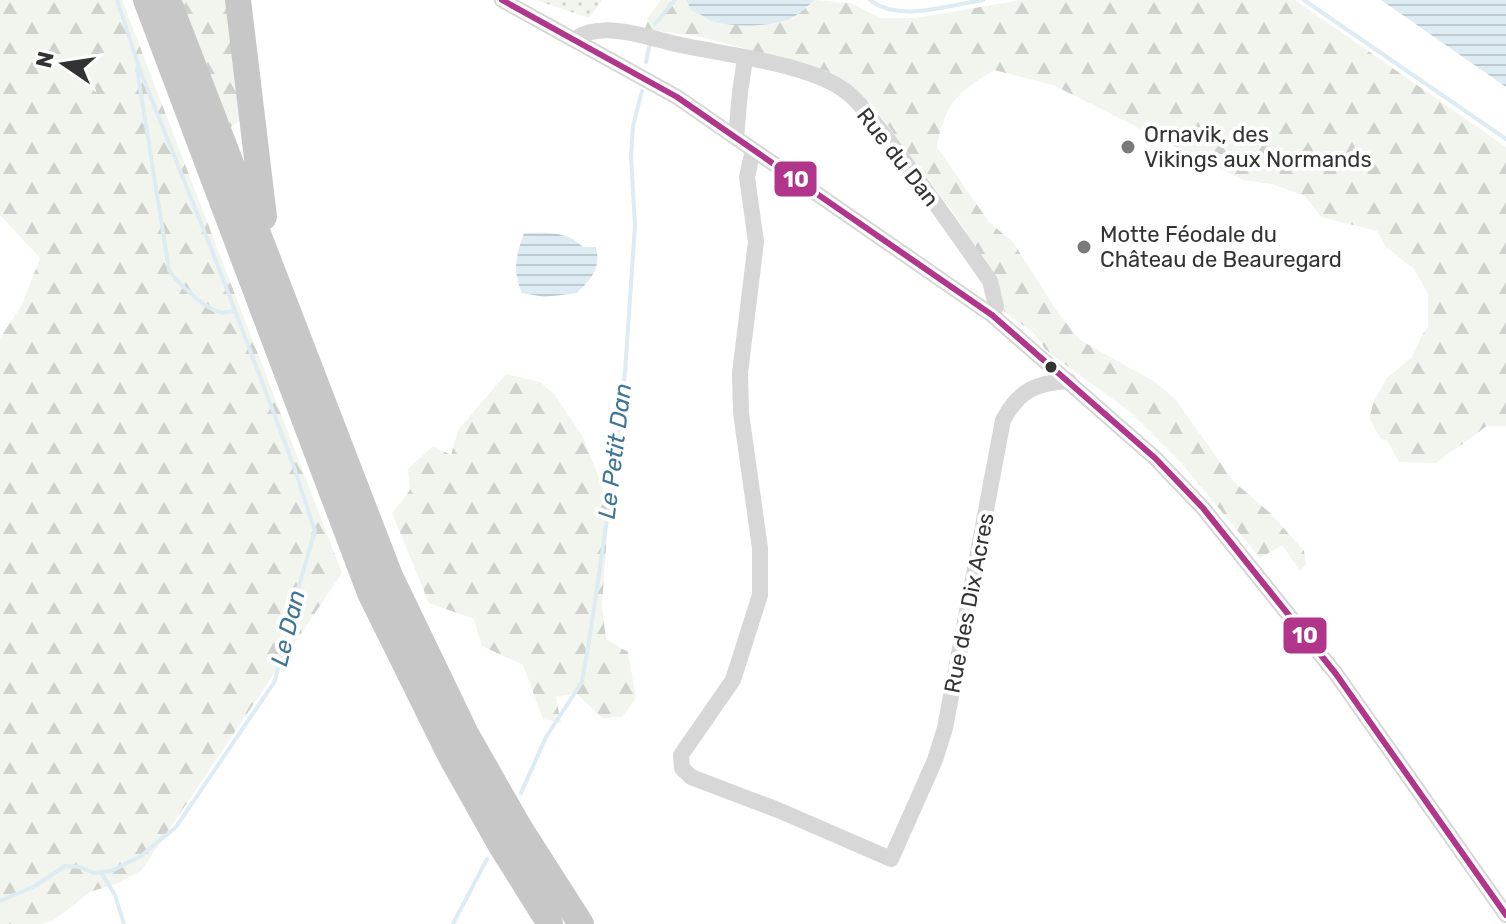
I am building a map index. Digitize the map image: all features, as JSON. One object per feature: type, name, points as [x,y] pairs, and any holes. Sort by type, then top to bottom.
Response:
[{"type":"highway","points":[[146,0],[370,593],[450,755],[550,924]]},
{"type":"highway","points":[[168,0],[360,503],[423,649],[494,784],[581,924]]},
{"type":"highway","points":[[238,0],[260,202],[277,284]]},
{"type":"street","points":[[502,0],[677,97],[992,315],[1155,458],[1203,508],[1336,674],[1506,915]]},
{"type":"street","name":"Rue du Dan","points":[[575,39],[593,30],[604,30],[805,73],[840,87],[893,145],[990,281],[996,306],[992,315]]},
{"type":"street","points":[[736,138],[745,59]]},
{"type":"street","name":"Rue des Dix Acres","points":[[753,150],[747,177],[756,242],[740,373],[744,441],[760,548],[760,595],[733,680],[681,755],[682,768],[691,777],[778,810],[891,859],[935,760],[945,728],[1003,420],[1013,403],[1028,390],[1048,382],[1069,381]]},
{"type":"green space","points":[[0,0],[122,0],[342,573],[141,871],[90,892],[54,920],[40,924],[0,924],[0,338],[22,305],[40,258],[0,215]]},
{"type":"green space","points":[[180,0],[229,0],[241,120],[229,128]]},
{"type":"green space","points":[[536,0],[602,0],[589,18]]},
{"type":"green space","points":[[661,0],[686,0],[692,11],[704,14],[711,21],[761,24],[792,19],[815,0],[850,3],[881,18],[916,18],[1021,0],[1295,0],[1506,147],[1506,426],[1487,426],[1436,463],[1399,462],[1388,442],[1380,438],[1370,415],[1386,379],[1412,357],[1428,327],[1428,294],[1414,269],[1386,247],[1377,231],[1321,217],[1305,196],[1272,184],[1243,180],[1053,85],[994,70],[962,93],[949,109],[937,147],[989,222],[1013,242],[1058,313],[1080,340],[1155,382],[1176,400],[1233,481],[1269,512],[1304,551],[1306,564],[1300,571],[1282,545],[1260,558],[1183,465],[1129,411],[1045,349],[1035,334],[1004,311],[997,281],[956,216],[870,102],[827,71],[702,37],[645,29],[648,17]]},
{"type":"green space","points":[[506,374],[540,382],[555,395],[583,437],[609,504],[602,607],[606,639],[628,652],[636,698],[622,717],[602,718],[576,693],[556,697],[561,723],[543,719],[523,665],[482,646],[474,619],[429,603],[392,513],[410,490],[408,469],[433,446],[451,455],[458,430]]},
{"type":"shaded area","points":[[686,0],[815,0],[790,19],[772,24],[732,25],[711,21],[692,11]]},
{"type":"shaded area","points":[[1381,0],[1506,0],[1506,87]]},
{"type":"shaded area","points":[[524,233],[555,234],[570,238],[583,247],[596,247],[594,273],[577,293],[545,297],[522,293],[516,263]]},
{"type":"waterway","name":"Le Dan","points":[[0,901],[35,886],[65,866],[80,867],[94,873],[111,871],[141,856],[176,827],[275,681],[315,531],[220,271],[140,70],[117,0]]},
{"type":"waterway","name":"Le Petit Dan","points":[[655,24],[675,0]]},
{"type":"waterway","name":"Le Petit Dan","points":[[870,0],[882,7],[909,11],[983,0]]},
{"type":"waterway","points":[[1304,0],[1506,139]]},
{"type":"waterway","name":"Le Petit Dan","points":[[646,62],[649,47]]},
{"type":"waterway","name":"Le Dan","points":[[137,69],[169,270],[209,307],[219,312],[234,311]]},
{"type":"waterway","name":"Le Petit Dan","points":[[521,793],[546,737],[582,682],[613,478],[625,372],[635,226],[631,156],[633,126],[642,91]]},
{"type":"waterway","name":"Le Petit Dan","points":[[453,924],[487,859]]},
{"type":"waterway","name":"Le Petit Dan","points":[[102,874],[115,895],[124,924]]},
{"type":"transit line","name":"10","points":[[502,0],[677,97],[992,315],[1155,458],[1203,508],[1336,674],[1506,915]]},
{"type":"place","name":"Ornavik, des Vikings aux Normands","points":[[1128,147]]},
{"type":"place","name":"Motte Féodale du Château de Beauregard","points":[[1084,247]]}]
